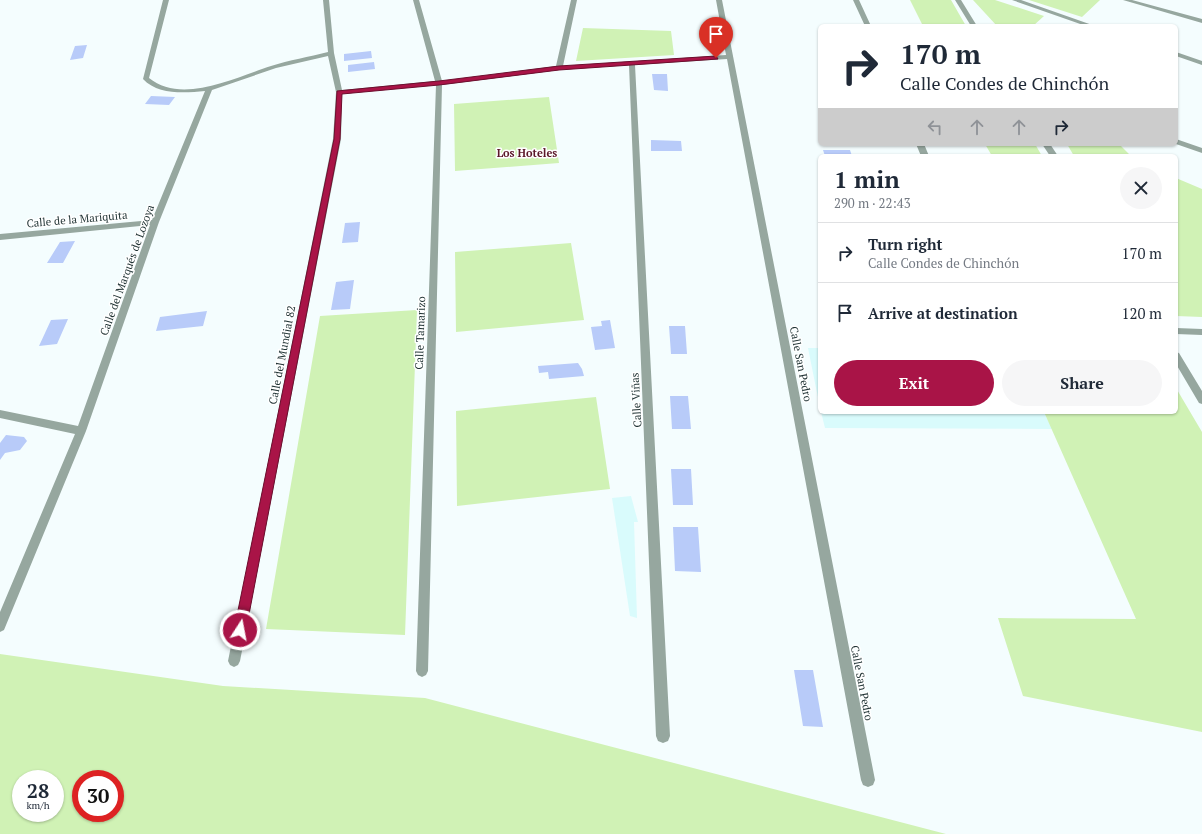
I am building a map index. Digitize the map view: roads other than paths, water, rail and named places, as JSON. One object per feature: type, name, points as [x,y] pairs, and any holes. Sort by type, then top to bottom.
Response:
[{"type":"street","points":[[166,0],[146,79],[152,85],[192,91],[209,88],[274,67],[330,53],[326,0]]},
{"type":"street","name":"Calle Tamarizo","points":[[416,0],[439,83],[422,671]]},
{"type":"street","points":[[559,68],[574,0]]},
{"type":"street","name":"Calle San Pedro","points":[[719,0],[868,780]]},
{"type":"street","points":[[856,0],[867,24]]},
{"type":"street","points":[[958,0],[973,24]]},
{"type":"street","points":[[1015,0],[1086,24]]},
{"type":"street","points":[[1126,0],[1202,21]]},
{"type":"street","name":"Calle del Mundial 82","points":[[234,661],[337,139],[339,92],[330,53]]},
{"type":"street","points":[[1178,55],[1202,63]]},
{"type":"street","points":[[339,92],[439,83],[559,68],[730,57]]},
{"type":"street","name":"Calle Viñas","points":[[632,64],[663,736]]},
{"type":"street","name":"Calle del Marqués de Lozoya","points":[[0,626],[81,431],[155,222],[209,88]]},
{"type":"street","points":[[1178,142],[1202,151]]},
{"type":"street","name":"Calle de la Mariquita","points":[[0,237],[155,222]]},
{"type":"street","points":[[1178,332],[1202,332]]},
{"type":"street","points":[[1178,359],[1202,400]]},
{"type":"street","points":[[0,414],[81,431]]},
{"type":"water","points":[[87,45],[83,58],[70,60],[75,46]]},
{"type":"water","points":[[371,51],[372,58],[344,61],[344,54]]},
{"type":"water","points":[[374,62],[375,69],[348,72],[348,65]]},
{"type":"water","points":[[652,74],[667,74],[668,91],[654,90]]},
{"type":"water","points":[[151,96],[175,97],[169,105],[145,104]]},
{"type":"water","points":[[651,140],[681,141],[682,151],[651,151]]},
{"type":"water","points":[[823,150],[850,150],[851,154],[824,154]]},
{"type":"water","points":[[360,222],[358,242],[342,243],[345,223]]},
{"type":"water","points":[[75,241],[63,263],[47,263],[60,242]]},
{"type":"water","points":[[354,280],[350,309],[331,310],[336,282]]},
{"type":"water","points":[[207,311],[203,326],[156,331],[160,317]]},
{"type":"water","points":[[68,319],[57,344],[39,346],[51,320]]},
{"type":"water","points":[[610,320],[615,348],[595,350],[591,327],[602,326],[601,321]]},
{"type":"water","points":[[669,326],[685,326],[687,354],[671,354]]},
{"type":"water","points":[[578,363],[584,376],[549,379],[548,372],[539,373],[538,366]]},
{"type":"water","points":[[670,396],[688,396],[691,429],[672,429]]},
{"type":"water","points":[[6,435],[24,437],[27,441],[20,450],[5,453],[0,460],[0,443]]},
{"type":"water","points":[[671,469],[691,469],[693,505],[673,505]]},
{"type":"water","points":[[673,527],[698,527],[701,572],[675,571]]},
{"type":"water","points":[[794,670],[813,670],[823,727],[803,726]]},
{"type":"district","name":"Los Hoteles","points":[[527,153]]}]
